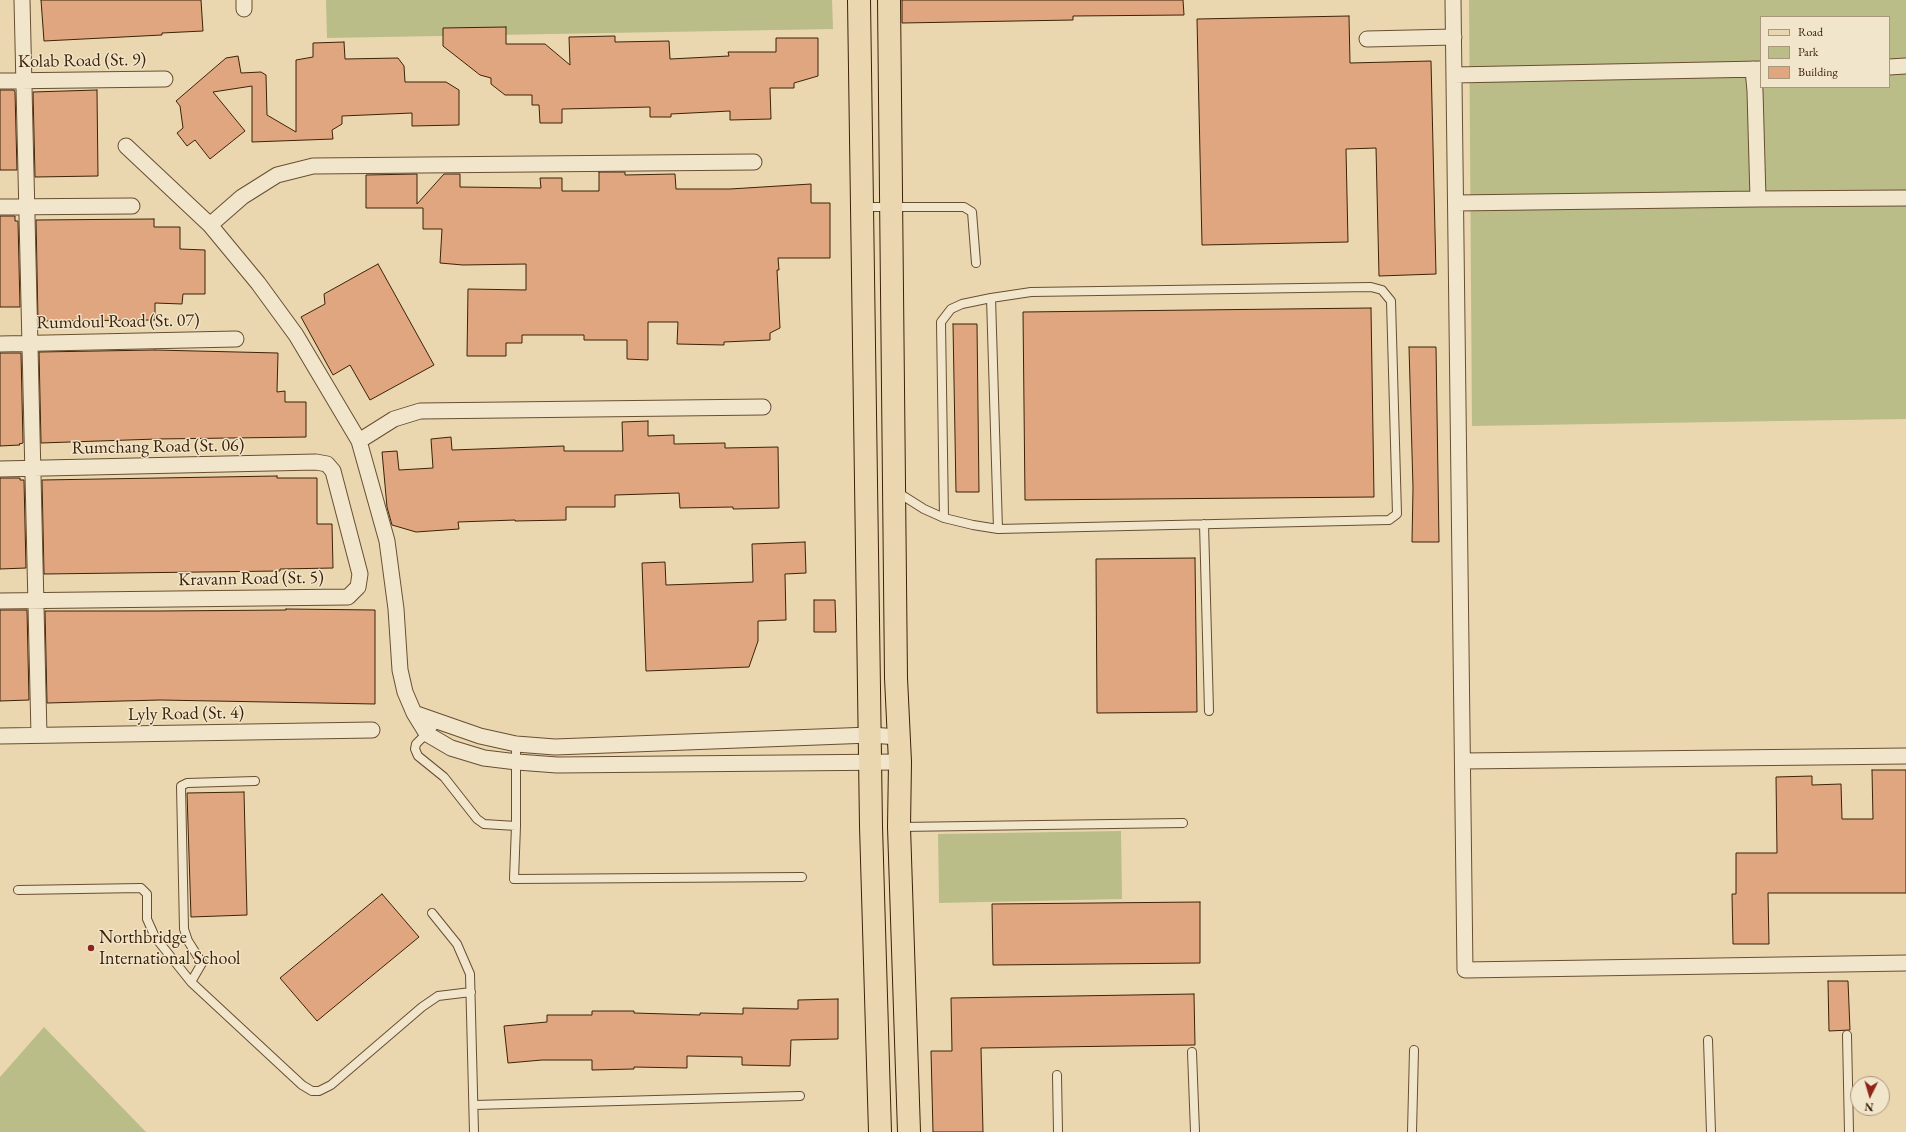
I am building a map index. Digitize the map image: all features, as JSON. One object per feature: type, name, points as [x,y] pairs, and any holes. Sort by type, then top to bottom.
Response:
[{"type":"main road","points":[[859,0],[870,761],[880,1132]]},
{"type":"main road","points":[[889,0],[896,678],[900,762],[899,827],[909,1132]]},
{"type":"street","points":[[22,0],[39,735]]},
{"type":"street","points":[[1453,0],[1466,970],[1906,963]]},
{"type":"street","points":[[1367,39],[1454,37]]},
{"type":"street","points":[[1890,67],[1906,66]]},
{"type":"street","points":[[1454,75],[1757,69],[1755,91],[1758,199]]},
{"type":"street","name":"Kolab Road (St. 9)","points":[[0,81],[165,79]]},
{"type":"street","points":[[126,146],[210,225],[296,335],[359,442],[387,541],[396,609],[400,670],[405,692],[414,713],[427,734],[451,748],[484,758],[557,765],[870,761],[900,762]]},
{"type":"street","points":[[210,225],[242,197],[277,175],[313,166],[754,162]]},
{"type":"street","points":[[1456,203],[1906,198]]},
{"type":"street","points":[[0,207],[132,206]]},
{"type":"street","name":"Rumdoul Road (St. 07)","points":[[0,344],[236,339]]},
{"type":"street","points":[[359,442],[394,418],[420,411],[763,407]]},
{"type":"street","name":"Rumchang Road (St. 06)","points":[[0,469],[316,462]]},
{"type":"street","name":"Kravann Road (St. 5)","points":[[0,601],[348,597],[358,588],[360,574],[333,471],[327,464],[316,462]]},
{"type":"street","points":[[414,713],[480,736],[516,744],[555,747],[870,735],[899,737]]},
{"type":"street","name":"Lyly Road (St. 4)","points":[[0,736],[372,730]]},
{"type":"street","points":[[1463,761],[1906,756]]},
{"type":"lane","points":[[862,207],[964,207],[972,212],[976,263]]},
{"type":"lane","points":[[893,490],[924,509],[944,518],[998,529],[1389,520],[1397,514],[1391,301],[1387,294],[1382,290],[1371,287],[1031,292],[962,304],[951,309],[941,322],[944,518]]},
{"type":"lane","points":[[991,298],[998,529]]},
{"type":"lane","points":[[1204,524],[1209,711]]},
{"type":"lane","points":[[438,722],[416,744],[415,749],[418,756],[444,777],[478,819],[484,824],[490,826],[516,826]]},
{"type":"lane","points":[[516,744],[517,762],[514,879],[802,877]]},
{"type":"lane","points":[[191,982],[202,963],[188,941],[184,929],[181,786],[187,783],[255,781]]},
{"type":"lane","points":[[899,827],[1183,823]]},
{"type":"lane","points":[[18,890],[141,888],[147,894],[147,919],[155,937],[191,982],[302,1085],[312,1091],[319,1091],[331,1085],[422,1007],[438,996],[471,992]]},
{"type":"lane","points":[[432,912],[457,944],[470,974],[474,1132]]},
{"type":"lane","points":[[1847,1035],[1849,1132]]},
{"type":"lane","points":[[1708,1040],[1711,1132]]},
{"type":"lane","points":[[1412,1132],[1414,1050]]},
{"type":"lane","points":[[1192,1052],[1195,1132]]},
{"type":"lane","points":[[1057,1075],[1058,1132]]},
{"type":"lane","points":[[474,1105],[800,1096]]},
{"type":"green space","points":[[326,0],[832,0],[833,29],[327,38]]},
{"type":"green space","points":[[1469,0],[1906,0],[1906,419],[1472,426]]},
{"type":"green space","points":[[1121,831],[1122,899],[939,903],[938,834]]},
{"type":"green space","points":[[44,1027],[146,1132],[0,1132],[0,1077]]},
{"type":"building","points":[[41,0],[201,0],[203,31],[162,33],[162,35],[44,41]]},
{"type":"building","points":[[902,0],[1183,0],[1184,15],[1073,16],[1073,20],[902,23]]},
{"type":"building","points":[[1349,16],[1350,63],[1431,61],[1436,274],[1379,276],[1376,148],[1346,149],[1348,242],[1202,245],[1197,19]]},
{"type":"building","points":[[506,27],[506,44],[545,44],[570,65],[569,37],[615,36],[615,42],[669,41],[670,59],[729,56],[728,52],[776,52],[776,38],[818,38],[818,76],[794,83],[794,88],[770,88],[771,119],[730,120],[730,111],[671,114],[671,117],[650,117],[650,107],[562,109],[562,123],[540,123],[539,105],[532,105],[532,95],[505,95],[491,84],[491,78],[480,75],[443,46],[443,28]]},
{"type":"building","points":[[344,42],[345,59],[398,58],[404,66],[405,82],[446,82],[459,90],[459,125],[412,126],[412,113],[342,116],[342,124],[332,130],[333,139],[252,142],[252,86],[213,92],[245,131],[210,159],[195,140],[187,146],[177,133],[183,128],[180,106],[176,101],[226,58],[238,56],[241,73],[261,72],[266,75],[267,115],[296,132],[296,60],[313,57],[313,43]]},
{"type":"building","points":[[0,90],[14,90],[15,92],[17,170],[0,170]]},
{"type":"building","points":[[97,90],[98,176],[35,177],[33,92]]},
{"type":"building","points":[[599,172],[625,172],[625,175],[675,174],[676,189],[730,189],[811,184],[811,203],[830,203],[830,258],[778,258],[779,270],[777,270],[780,328],[770,333],[770,340],[724,342],[724,345],[677,344],[678,322],[648,322],[648,360],[627,359],[627,340],[584,340],[584,335],[522,335],[522,343],[506,343],[506,356],[467,356],[468,289],[526,290],[526,264],[463,265],[440,263],[442,229],[423,229],[423,208],[366,208],[366,175],[417,174],[417,204],[444,174],[460,174],[460,187],[541,188],[540,178],[562,178],[562,191],[599,191]]},
{"type":"building","points":[[0,216],[15,216],[15,221],[18,221],[20,307],[0,307]]},
{"type":"building","points":[[154,219],[154,227],[180,227],[180,249],[205,250],[205,294],[183,294],[182,304],[155,303],[155,320],[38,321],[36,220]]},
{"type":"building","points":[[378,264],[434,365],[370,400],[350,365],[333,375],[301,317],[325,304],[324,294]]},
{"type":"building","points":[[1371,308],[1374,497],[1025,500],[1023,312]]},
{"type":"building","points":[[953,324],[977,324],[979,492],[956,492]]},
{"type":"building","points":[[1409,347],[1436,347],[1439,542],[1412,542],[1413,488]]},
{"type":"building","points":[[155,350],[278,353],[277,392],[285,391],[285,402],[306,402],[306,437],[157,439],[41,443],[39,352]]},
{"type":"building","points":[[0,353],[21,353],[23,443],[19,444],[20,445],[0,446]]},
{"type":"building","points":[[648,421],[648,436],[674,435],[674,444],[725,443],[725,448],[778,447],[779,508],[680,508],[679,493],[615,495],[615,507],[566,507],[566,520],[458,522],[459,529],[416,532],[392,525],[387,507],[382,452],[397,451],[399,470],[433,468],[431,439],[451,437],[452,450],[564,446],[564,451],[623,451],[622,422]]},
{"type":"building","points":[[277,476],[277,478],[317,478],[317,524],[332,524],[333,568],[280,569],[280,571],[44,574],[42,480]]},
{"type":"building","points":[[0,478],[20,478],[20,480],[24,480],[26,568],[0,569]]},
{"type":"building","points":[[805,542],[806,573],[785,574],[786,620],[758,621],[758,641],[749,667],[646,671],[642,563],[665,562],[666,585],[753,582],[752,544]]},
{"type":"building","points":[[1195,558],[1197,712],[1097,713],[1096,559]]},
{"type":"building","points":[[814,600],[835,600],[836,632],[814,632]]},
{"type":"building","points":[[286,609],[375,610],[375,704],[160,700],[47,703],[45,611]]},
{"type":"building","points":[[0,610],[27,610],[29,700],[0,701]]},
{"type":"building","points":[[1872,770],[1906,770],[1906,893],[1768,893],[1769,944],[1733,944],[1732,894],[1736,894],[1736,853],[1777,853],[1776,777],[1812,776],[1812,785],[1841,784],[1842,819],[1873,819]]},
{"type":"building","points":[[244,792],[247,915],[191,917],[187,793]]},
{"type":"building","points":[[382,894],[419,937],[317,1021],[280,978]]},
{"type":"building","points":[[1200,902],[1200,963],[993,965],[992,904]]},
{"type":"building","points":[[1828,981],[1848,981],[1850,1030],[1829,1031]]},
{"type":"building","points":[[1194,994],[1195,1045],[981,1048],[983,1132],[933,1132],[931,1051],[952,1051],[951,998]]},
{"type":"building","points":[[838,999],[838,1039],[791,1040],[790,1066],[742,1065],[742,1057],[687,1056],[687,1068],[634,1067],[634,1069],[592,1070],[592,1060],[542,1060],[508,1063],[504,1026],[547,1022],[547,1015],[592,1015],[592,1011],[634,1011],[634,1013],[700,1015],[700,1013],[743,1014],[743,1008],[798,1009],[798,1000]]},
{"type":"place","name":"Northbridge International School","points":[[91,948]]}]
